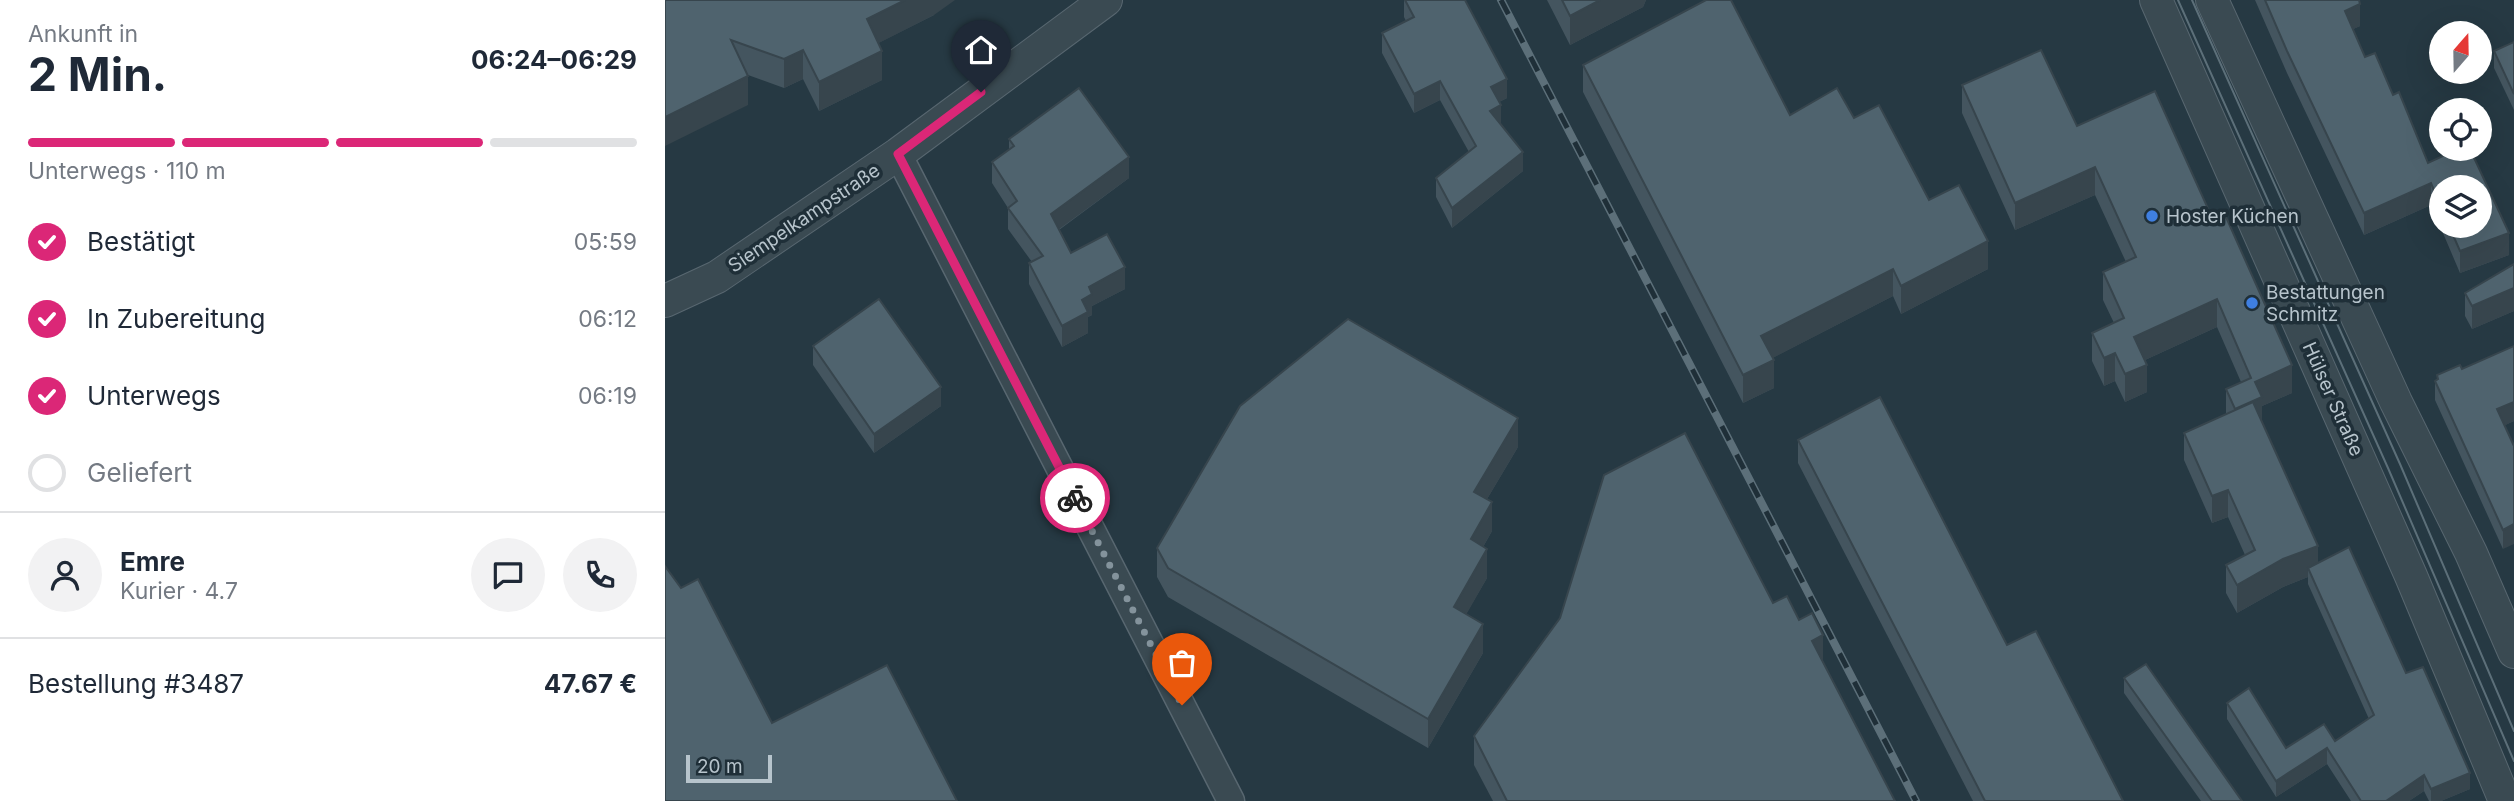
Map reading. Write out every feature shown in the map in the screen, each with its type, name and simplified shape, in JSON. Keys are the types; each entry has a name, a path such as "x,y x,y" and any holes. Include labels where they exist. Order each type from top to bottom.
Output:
{"street":[{"name":"Siempelkampstraße","path":"665,301 717,276 898,154 1106,0"},
{"name":"Hülser Straße","path":"2156,0 2411,576 2505,797"},
{"path":"2212,0 2396,402 2472,553 2514,652"},
{"path":"898,154 1231,801"}],"building":[{"path":"665,0 905,0 867,19 882,51 819,82 803,50 784,59 731,40 748,76 665,117"},
{"path":"1405,0 1465,0 1507,79 1491,87 1501,105 1490,111 1523,152 1452,208 1436,178 1476,146 1440,81 1414,94 1382,33 1414,17"},
{"path":"1562,0 1600,0 1570,16"},
{"path":"1706,0 1731,0 1790,115 1837,88 1854,118 1879,105 1929,200 1959,185 1988,241 1901,286 1893,269 1761,336 1774,360 1743,375 1583,65"},
{"path":"2265,0 2359,0 2360,4 2345,11 2365,57 2375,53 2393,95 2399,92 2428,163 2476,161 2482,175 2429,175 2429,184 2364,213"},
{"path":"2514,42 2514,94 2494,51"},
{"path":"2041,50 2077,126 2155,91 2214,222 2226,217 2292,365 2255,382 2262,397 2235,409 2226,389 2251,378 2217,299 2134,337 2147,365 2125,374 2115,353 2104,358 2092,333 2124,318 2103,272 2136,257 2095,167 2015,203 1962,85"},
{"path":"1079,88 1129,157 1051,214 1071,253 1107,234 1125,267 1089,287 1092,294 1082,300 1088,312 1062,326 1029,263 1043,256 1008,208 1017,201 992,162 1014,146 1009,139"},
{"path":"2492,196 2509,233 2460,251 2454,238 2492,238"},
{"path":"2514,264 2514,288 2472,306 2465,293"},
{"path":"879,299 941,387 874,434 813,346"},
{"path":"1348,319 1518,418 1474,492 1492,502 1471,539 1487,549 1454,607 1483,624 1428,719 1168,568 1157,548 1240,406"},
{"path":"2514,346 2514,402 2497,409 2514,446 2514,524 2503,530 2435,381 2438,379 2437,375 2460,365 2462,369"},
{"path":"1880,397 2007,645 2036,631 2123,801 1985,801 1798,440"},
{"path":"2253,402 2318,546 2283,559 2237,585 2226,565 2255,550 2228,490 2212,496 2184,433"},
{"path":"1685,433 1773,603 1787,596 1799,620 1812,613 1823,635 1812,641 1895,801 1507,801 1474,736 1560,618 1604,475"},
{"path":"2349,547 2406,673 2423,667 2470,773 2431,789 2424,775 2386,801 2361,801 2327,748 2276,781 2227,703 2249,688 2286,748 2324,724 2335,741 2374,715 2308,568"},
{"path":"665,566 681,588 698,579 772,723 887,665 957,801 665,801"},
{"path":"2146,664 2242,801 2212,801 2124,678"}],"tram line":[{"path":"2178,0 2388,468 2514,761"},
{"path":"2192,0 2400,464 2514,731"}],"railway":[{"path":"1501,0 1916,801"}],"way so far":[{"path":"1075,498 1182,705"}],"place":[{"name":"Hoster Küchen","path":"2152,216"},
{"name":"Bestattungen Schmitz","path":"2252,303"}],"route":[{"path":"981,92 898,154 1075,498"}]}
